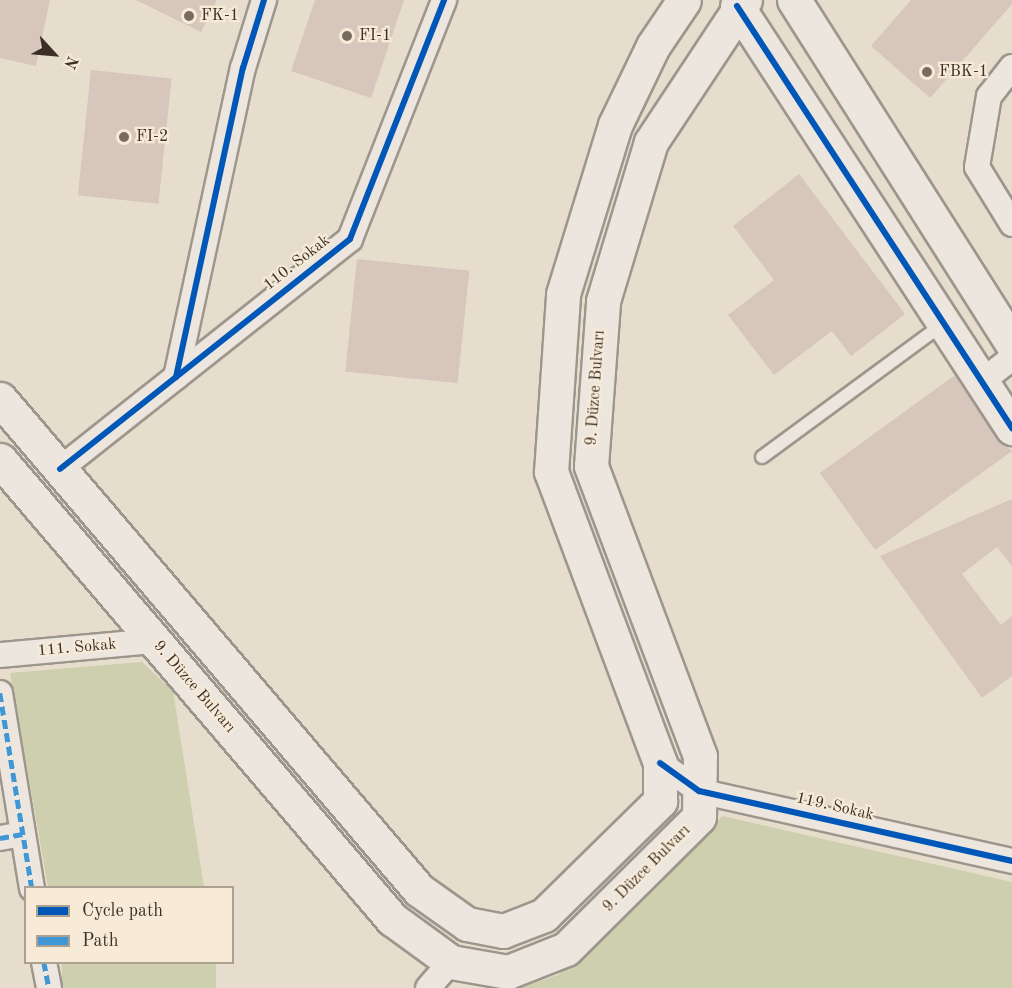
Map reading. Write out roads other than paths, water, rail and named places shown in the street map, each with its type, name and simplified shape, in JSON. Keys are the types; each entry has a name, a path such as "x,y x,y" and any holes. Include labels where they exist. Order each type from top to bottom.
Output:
{"main road":[{"path":"0,399 419,890 467,924 504,931 544,915 660,801 660,763 551,472 563,294 615,126 653,46 684,0"},
{"path":"794,0 1012,344"},
{"path":"741,3 942,325 1012,428"},
{"name":"9. Düzce Bulvarı","path":"0,460 392,919 451,962 508,972 566,949 699,817 700,756 591,466 603,301 651,142 741,3"}],"street":[{"path":"176,377 243,68 264,0"},
{"name":"110. Sokak","path":"60,469 350,239 444,0"},
{"path":"1012,67 989,96 977,166 1012,224"},
{"path":"980,383 1012,358"},
{"name":"111. Sokak","path":"0,655 154,641"},
{"path":"0,693 12,836 31,886"},
{"name":"119. Sokak","path":"660,763 699,791 1012,861"},
{"path":"428,988 451,962"},
{"path":"44,964 49,988"}],"lane":[{"path":"762,457 942,325"}],"place":[{"name":"FK-1","path":"189,16"},
{"name":"FI-1","path":"347,36"},
{"name":"FBK-1","path":"927,72"},
{"name":"FI-2","path":"124,137"}]}
